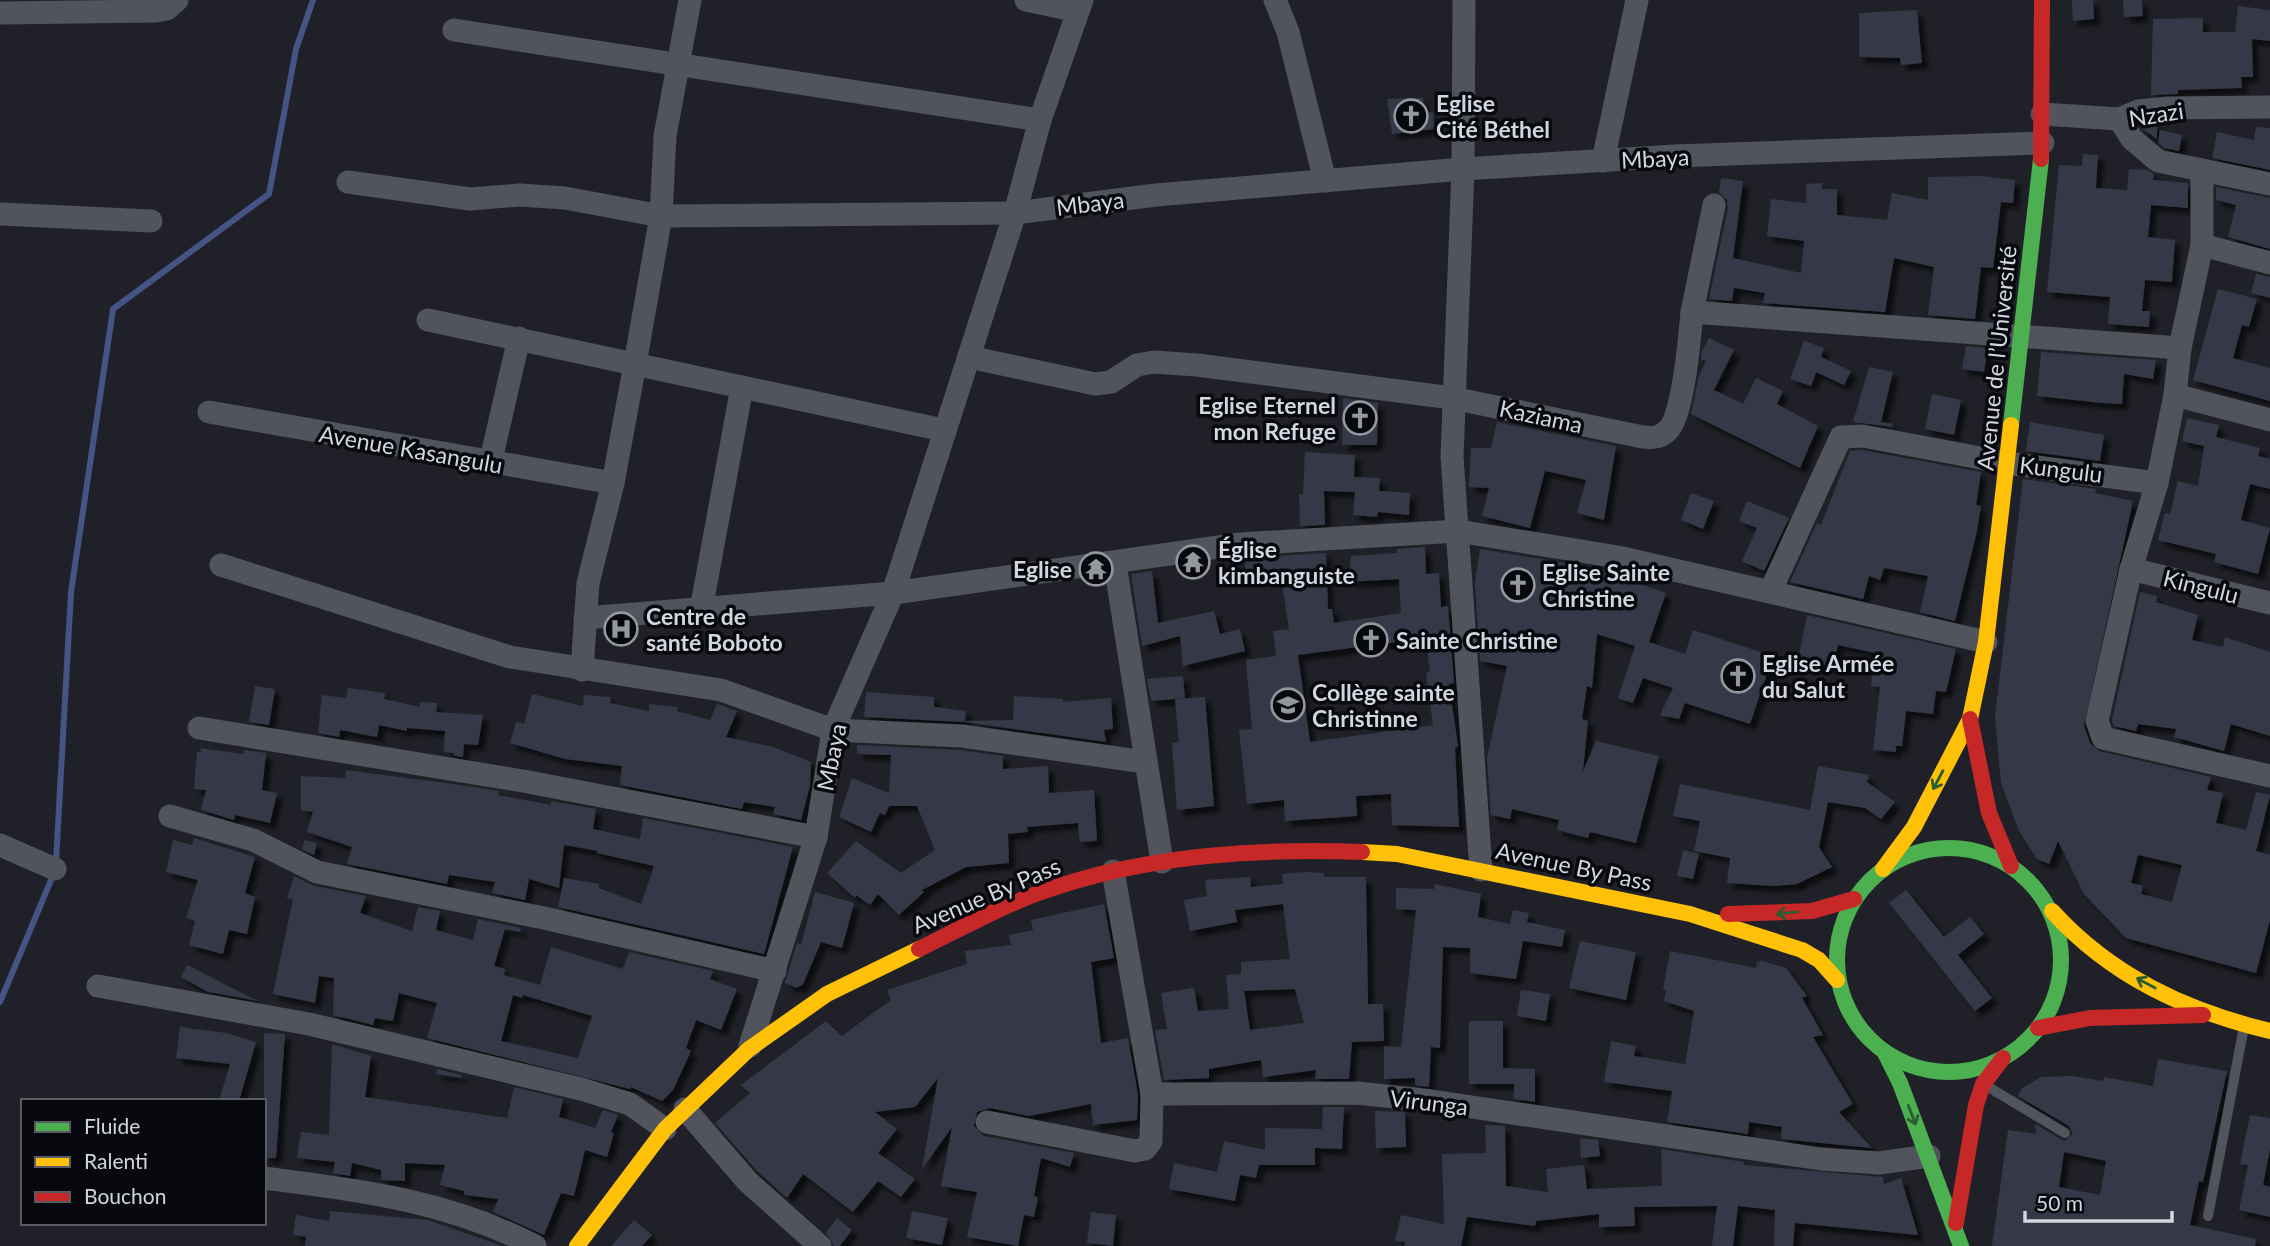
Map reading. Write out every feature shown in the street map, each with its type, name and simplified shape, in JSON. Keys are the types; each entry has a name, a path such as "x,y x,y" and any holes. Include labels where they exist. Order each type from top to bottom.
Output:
{"main road":[{"name":"Avenue de l’Université","path":"1970,719 1986,642 2043,143 2042,0"},
{"path":"1970,719 1987,812 1999,846 2011,866"},
{"path":"1837,980 1836,952 1839,934 1854,899 1883,869 1914,827 1970,719"},
{"path":"1883,869 1918,852 1957,848 1994,857 2025,877 2072,936 2107,962 2207,1015 2270,1031"},
{"name":"Avenue By Pass","path":"578,1246 665,1129 749,1049 827,994 1003,908 1050,889 1113,871 1162,862 1304,849 1397,854 1690,914"},
{"path":"1690,914 1777,914 1812,911 1854,899"},
{"path":"1885,1053 1913,1066 1943,1072 1964,1071 2003,1058 2022,1045 2049,1011 2061,974 2059,934 2047,904"},
{"path":"1690,914 1802,950 1819,960 1837,980 1854,1021 1885,1053 1900,1083 1961,1246"},
{"path":"2038,1028 2090,1018 2207,1015"},
{"path":"1956,1228 1964,1166 1983,1084 2003,1058"}],"street":[{"path":"0,13 156,10 167,9 177,0"},
{"path":"582,670 585,618 593,560 613,484 661,216 665,136 690,0"},
{"path":"348,182 470,199 520,195 565,198 661,216 1015,213 1040,120 1080,6 1026,0"},
{"path":"1275,0 1288,32 1325,181"},
{"path":"1464,0 1463,169 1452,398 1452,457 1481,870"},
{"path":"1603,160 1637,0"},
{"path":"454,30 1040,120"},
{"name":"Nzazi","path":"2042,114 2119,120 2138,111 2167,108 2270,107"},
{"path":"2119,120 2133,139 2158,161 2270,184"},
{"name":"Mbaya","path":"749,1049 816,837 833,730 893,593 943,430 1015,213 1156,195 1463,169 1603,160 2043,143"},
{"path":"2202,170 2202,246 2180,348 2175,395 2157,483 2131,569 2097,720 2103,738 2270,776"},
{"path":"1714,205 1692,312 2180,348"},
{"path":"0,214 151,221"},
{"path":"2202,246 2270,263"},
{"name":"Kaziama","path":"969,357 1095,384 1111,382 1137,365 1154,362 1452,398 1659,438 1671,428 1684,383 1692,312"},
{"path":"428,320 943,430"},
{"path":"490,464 519,338"},
{"path":"701,610 742,387"},
{"path":"2175,395 2270,420"},
{"name":"Avenue Kasangulu","path":"209,412 613,484"},
{"name":"Kungulu","path":"1771,590 1840,437 1863,436 2007,463 2157,483"},
{"path":"585,618 893,593 1115,564 1240,544 1458,531 1618,557 1771,590 1986,642"},
{"path":"1115,564 1162,862"},
{"path":"221,565 510,657 721,690 833,730 962,736 1145,762"},
{"name":"Kingulu","path":"2131,569 2270,603"},
{"path":"199,728 523,780 816,837"},
{"path":"170,816 253,840 317,872 544,918 775,971"},
{"path":"0,845 55,869"},
{"path":"987,1122 1135,1151 1145,1149 1151,1141 1152,1094 1113,871"},
{"path":"98,986 309,1024 581,1088 630,1104 665,1129"},
{"name":"Virunga","path":"1152,1094 1357,1093 1432,1101 1821,1159 1879,1163 1929,1156"},
{"path":"685,1109 748,1182 820,1246"},
{"path":"266,1178 437,1205 498,1226 535,1246"}],"lane":[{"path":"2207,1216 2244,1026"},
{"path":"1983,1084 2065,1133"}],"building":[{"path":"2072,0 2093,0 2094,19 2073,21"},
{"path":"2123,0 2142,0 2143,16 2124,17"},
{"path":"2238,6 2270,10 2270,41 2252,39 2253,77 2241,77 2242,88 2178,90 2178,94 2151,95 2153,19 2203,18 2203,32 2235,32"},
{"path":"1917,10 1922,63 1901,65 1900,58 1859,57 1859,13"},
{"name":"Eglise Cité Béthel","path":"1423,98 1423,113 1433,112 1435,129 1392,134 1387,99"},
{"path":"2157,123 2157,139 2141,128 2142,125"},
{"path":"2256,127 2270,128 2270,170 2212,158 2217,132 2254,140"},
{"path":"2160,130 2182,135 2179,151 2164,148 2158,142"},
{"path":"2083,154 2098,155 2096,188 2127,190 2129,169 2147,170 2154,174 2153,180 2188,183 2188,208 2151,205 2148,237 2175,240 2172,282 2145,280 2142,311 2150,311 2149,327 2108,324 2110,297 2047,292 2059,165 2082,166"},
{"path":"1981,176 2015,180 2013,203 2001,202 1993,268 1981,267 1975,319 1928,315 1934,267 1894,258 1885,312 1763,303 1765,293 1734,288 1732,301 1709,299 1728,208 1727,200 1719,192 1721,178 1743,181 1733,258 1801,273 1804,241 1767,236 1771,199 1806,203 1806,184 1822,183 1822,189 1837,189 1837,215 1887,220 1892,193 1928,200 1928,177"},
{"path":"2216,187 2270,198 2270,249 2228,237 2236,205 2216,200"},
{"path":"2256,274 2270,277 2270,298 2251,293"},
{"path":"2218,289 2257,299 2249,327 2242,325 2233,358 2270,368 2270,401 2193,380"},
{"path":"1709,338 1734,350 1714,390 1743,404 1756,378 1783,391 1777,404 1818,426 1800,468 1691,414 1699,376 1706,361 1701,359 1702,351"},
{"path":"1804,341 1824,348 1821,357 1851,371 1844,385 1816,372 1811,386 1790,379"},
{"path":"1966,346 1988,348 1984,372 1962,369"},
{"path":"2041,352 2156,360 2153,379 2124,374 2122,404 2102,403 2037,396"},
{"path":"1869,367 1893,372 1881,422 1893,424 1892,427 1853,422"},
{"path":"1932,394 1961,400 1954,435 1925,429"},
{"name":"Eglise Eternel mon Refuge","path":"1343,398 1378,403 1377,445 1342,445"},
{"path":"2187,418 2219,425 2216,437 2260,448 2258,456 2270,459 2270,489 2250,484 2241,520 2270,528 2258,574 2214,562 2216,554 2158,540 2165,513 2170,514 2178,481 2198,486 2204,446 2182,441"},
{"path":"1497,422 1616,446 1604,520 1577,513 1586,480 1545,471 1530,528 1482,516 1489,488 1469,487 1471,448 1491,448"},
{"path":"2030,422 2104,435 2100,461 2026,451"},
{"path":"1862,450 1981,472 1976,505 1981,506 1977,531 1955,621 1920,612 1928,576 1884,568 1880,580 1869,576 1863,599 1790,582 1817,523 1821,525 1850,451"},
{"path":"1305,452 1355,455 1354,477 1380,478 1379,491 1410,493 1409,515 1378,512 1377,517 1353,515 1355,492 1324,491 1325,525 1300,526 1299,494 1303,494"},
{"path":"2023,479 2096,489 2095,493 2133,501 2084,726 2090,743 2099,751 2211,777 2207,790 2223,793 2216,823 2246,830 2256,792 2270,795 2256,851 2270,855 2270,920 2256,973 2126,938 2084,894 2058,841 2049,864 2037,859 2019,831 2001,783 1995,717","holes":["2138,855 2182,865 2172,902 2141,894 2143,886 2131,883"]},
{"path":"1691,493 1714,501 1703,529 1681,520"},
{"path":"1747,501 1789,518 1764,571 1742,561 1757,528 1739,521"},
{"path":"1425,547 1426,574 1439,573 1441,607 1448,606 1454,683 1449,684 1458,746 1455,749 1459,827 1392,825 1391,794 1356,796 1357,816 1285,821 1284,800 1247,804 1239,730 1252,729 1246,660 1276,656 1273,631 1289,629 1281,577 1246,578 1245,558 1326,553 1328,609 1332,609 1334,623 1401,613 1399,579 1349,582 1351,556 1397,553 1397,549","holes":["1426,638 1430,672 1426,673 1433,725 1310,742 1298,655"]},
{"path":"1480,549 1632,574 1630,581 1666,593 1649,642 1685,654 1693,630 1773,656 1750,724 1685,703 1679,719 1660,715 1673,688 1643,678 1633,703 1618,698 1635,646 1597,634 1592,688 1587,686 1582,719 1588,721 1583,771 1596,741 1659,756 1636,843 1590,832 1588,838 1557,830 1559,820 1512,809 1510,819 1491,815 1487,758 1507,666 1480,661 1475,583"},
{"path":"1152,571 1158,623 1214,611 1220,634 1240,629 1245,651 1183,666 1180,636 1142,646 1131,574"},
{"path":"2140,592 2157,596 2156,602 2198,615 2192,640 2223,647 2225,637 2270,652 2270,736 2231,724 2224,751 2174,737 2176,729 2138,724 2136,731 2114,726 2112,720"},
{"path":"1807,615 1956,649 1946,692 1936,691 1933,714 1906,711 1902,746 1896,746 1896,752 1873,750 1880,687 1871,686 1875,653 1838,645 1833,667 1798,660"},
{"path":"1183,676 1185,698 1151,701 1147,679"},
{"path":"255,686 275,689 269,725 249,722"},
{"path":"348,688 385,693 384,699 420,707 420,702 437,703 436,712 483,715 478,745 464,744 463,757 444,752 445,731 407,728 407,731 379,725 377,737 340,730 339,737 318,733 322,695 346,698"},
{"path":"866,692 934,697 934,707 966,711 965,721 1013,720 1014,696 1063,699 1063,702 1111,698 1113,729 1104,730 1106,742 964,722 864,717"},
{"path":"532,694 583,706 584,695 611,697 610,703 649,711 649,704 678,707 677,711 710,720 717,704 737,711 726,737 773,747 811,762 810,786 801,820 773,814 775,807 744,802 742,809 620,785 622,766 565,759 510,743 516,722 524,724"},
{"path":"1205,697 1214,806 1177,810 1172,743 1179,742 1175,699"},
{"path":"857,745 961,750 1003,756 1003,769 1048,766 1049,793 1094,790 1097,841 1080,842 1078,823 1027,827 1028,832 1008,834 1009,863 966,867 922,890 924,892 899,915 878,894 870,905 856,895 855,898 827,873 856,841 901,873 935,850 917,806 889,806 885,815 880,813 871,832 839,817 852,778 889,793 891,755 857,754"},
{"path":"200,748 243,754 244,750 266,753 262,790 277,793 270,823 235,815 234,820 201,810 206,790 194,789 197,752 201,752"},
{"path":"1818,766 1869,775 1867,782 1895,802 1881,819 1865,808 1828,802 1819,847 1832,867 1797,884 1774,886 1727,883 1730,858 1694,851 1700,821 1673,816 1680,784 1810,810"},
{"path":"346,770 499,791 498,795 551,805 551,801 596,809 593,829 640,839 643,818 793,847 764,954 558,907 564,878 599,884 599,888 641,904 654,866 597,853 598,851 564,845 559,888 529,879 525,900 492,893 495,882 449,875 447,884 347,864 352,847 307,832 313,812 301,810 301,776 345,778"},
{"path":"194,838 255,857 245,893 255,897 247,934 229,930 223,954 189,945 195,921 186,918 198,880 166,872 173,840 192,845"},
{"path":"305,840 317,843 314,855 302,849"},
{"path":"1683,850 1699,854 1693,879 1677,876"},
{"path":"1304,872 1324,873 1324,877 1366,877 1368,1004 1383,1004 1384,1041 1352,1042 1349,1079 1315,1079 1316,1070 1263,1077 1261,1060 1209,1069 1209,1078 1164,1080 1155,1030 1167,1029 1161,993 1194,988 1198,1011 1229,1009 1226,975 1241,974 1241,962 1290,959 1283,904 1235,910 1237,922 1190,931 1184,900 1207,896 1205,880 1250,877 1251,887 1283,884 1282,874","holes":["1295,989 1304,1023 1250,1030 1244,991"]},
{"path":"294,876 314,886 366,896 360,913 412,931 418,907 440,911 436,930 473,940 478,919 521,928 520,932 505,929 494,966 505,969 504,975 540,985 551,947 623,969 629,952 713,971 710,979 737,989 721,1030 696,1020 686,1048 691,1051 673,1090 662,1101 631,1087 630,1089 427,1038 437,1003 399,993 393,1021 375,1018 373,1025 333,1015 334,978 319,976 315,1003 273,994 293,899 287,898","holes":["513,995 522,998 523,995 592,1016 578,1058 501,1041"]},
{"path":"1435,884 1481,894 1478,917 1510,924 1513,910 1529,913 1527,922 1565,930 1562,947 1523,941 1516,979 1470,973 1470,948 1443,947 1440,1048 1431,1047 1429,1087 1415,1085 1415,1078 1384,1079 1384,1046 1401,1047 1416,910 1396,909 1396,888 1434,889"},
{"path":"1906,890 1944,937 1970,917 1984,934 1958,955 1992,998 1975,1011 1889,903"},
{"path":"815,892 854,903 842,948 821,942 803,984 797,988 785,983 797,943 801,945"},
{"path":"1104,904 1114,958 1091,962 1101,1043 1128,1038 1138,1095 1137,1120 1093,1125 1091,1104 1029,1116 990,1108 977,1112 974,1126 984,1136 1074,1153 1070,1167 1041,1158 1034,1196 1038,1197 1034,1217 1024,1215 1018,1246 967,1237 977,1192 941,1186 952,1127 922,1169 938,1078 915,1107 875,1112 897,1129 878,1153 915,1179 901,1197 878,1181 853,1212 803,1174 787,1198 758,1172 715,1123 750,1093 741,1085 826,1021 842,1036 891,1000 887,990 967,964 965,951 1011,945 1009,935 1033,930 1031,920"},
{"path":"1580,941 1636,952 1626,1000 1569,988"},
{"path":"1670,951 1756,968 1757,962 1763,961 1786,968 1807,996 1802,998 1823,1035 1813,1037 1853,1104 1839,1112 1872,1148 1781,1139 1782,1127 1749,1122 1748,1134 1667,1122 1672,1091 1604,1082 1611,1041 1636,1046 1634,1056 1685,1064 1694,1011 1664,1001 1666,990 1663,990"},
{"path":"187,965 258,1001 208,992 181,977"},
{"path":"1521,990 1550,994 1546,1021 1517,1016"},
{"path":"1469,1021 1503,1021 1503,1068 1535,1069 1535,1102 1514,1099 1514,1084 1469,1084"},
{"path":"180,1027 226,1033 256,1042 240,1099 220,1099 230,1064 176,1058"},
{"path":"264,1033 285,1034 276,1158 266,1158"},
{"path":"332,1044 371,1056 365,1097 507,1118 514,1087 563,1099 559,1117 595,1128 603,1110 618,1115 611,1132 614,1133 607,1157 585,1150 574,1196 561,1193 544,1235 493,1212 498,1199 464,1195 464,1191 440,1185 445,1165 405,1163 405,1181 381,1180 381,1170 352,1163 350,1176 333,1173 335,1162 297,1158 301,1132 329,1135"},
{"path":"2158,1059 2227,1071 2203,1182 2199,1181 2190,1225 2256,1239 2255,1246 1992,1246 2008,1130 2036,1134 2035,1124 2064,1141 2073,1134 2069,1126 2018,1096 2022,1088 2041,1077 2073,1076 2103,1081 2104,1077 2153,1086","holes":["2064,1152 2106,1161 2100,1195 2059,1187"]},
{"path":"437,1069 462,1075 462,1078 436,1074"},
{"path":"1323,1107 1344,1107 1342,1149 1315,1148 1315,1165 1259,1165 1256,1178 1240,1175 1235,1201 1169,1189 1174,1163 1217,1172 1224,1141 1265,1150 1265,1128 1322,1129"},
{"path":"1375,1111 1405,1112 1406,1147 1376,1148"},
{"path":"2250,1115 2270,1118 2270,1149 2263,1185 2270,1187 2270,1217 2239,1210 2248,1165 2240,1164"},
{"path":"1485,1125 1505,1126 1506,1186 1548,1192 1546,1169 1584,1165 1587,1189 1662,1186 1661,1149 1744,1162 1744,1165 1883,1177 1884,1184 1901,1178 1918,1235 1795,1223 1793,1246 1774,1246 1775,1210 1738,1206 1733,1246 1712,1246 1717,1206 1634,1207 1635,1226 1599,1227 1599,1214 1536,1221 1535,1226 1467,1217 1461,1246 1404,1246 1405,1242 1395,1241 1401,1215 1444,1224 1442,1154 1486,1153"},
{"path":"1580,1138 1598,1140 1600,1156 1581,1158"},
{"path":"330,1211 428,1220 502,1246 305,1246 306,1237 293,1235 296,1215 329,1221"},
{"path":"912,1211 948,1218 942,1245 906,1238"},
{"path":"1091,1212 1116,1215 1113,1246 1087,1243"},
{"path":"837,1218 852,1230 840,1246 834,1246 826,1233"},
{"path":"634,1220 652,1235 642,1246 611,1246"}],"waterway":[{"path":"56,862 71,592 113,309 269,194 296,49 313,0"},
{"path":"0,1002 54,873"}],"traffic: fast":[{"path":"2011,425 2041,159"},
{"path":"1938,848 1960,848 2002,861 2020,873 2036,889 2053,917 2061,960 2053,1003 2036,1031 2020,1047 1992,1064 1960,1072 1938,1072 1896,1059 1878,1047 1862,1031 1845,1003 1837,971 1837,949 1850,907 1862,889 1878,873 1906,856 1938,848"},
{"path":"1885,1053 1900,1083 1961,1246"}],"traffic: slow":[{"path":"1883,869 1914,827 1970,719 1986,642 2011,425"},
{"path":"1362,852 1397,854 1690,914 1802,950 1819,960 1837,980"},
{"path":"2052,911 2099,954 2152,988 2209,1013 2270,1031"},
{"path":"577,1246 665,1129 749,1049 827,994 919,949"}],"traffic: jam":[{"path":"2041,159 2042,0"},
{"path":"1970,719 1989,813 2011,866"},
{"path":"919,949 1033,895 1087,877 1126,868 1244,853 1362,852"},
{"path":"1728,914 1812,911 1854,899"},
{"path":"2038,1028 2090,1018 2203,1015"},
{"path":"1956,1223 1976,1105 1983,1084 2003,1058"}],"place":[{"name":"Eglise Cité Béthel","path":"1411,116"},
{"name":"Eglise Eternel mon Refuge","path":"1360,418"},
{"name":"Église kimbanguiste","path":"1193,562"},
{"name":"Eglise","path":"1096,569"},
{"name":"Eglise Sainte Christine","path":"1518,585"},
{"name":"Centre de santé Boboto","path":"621,629"},
{"name":"Sainte Christine","path":"1371,640"},
{"name":"Eglise Armée du Salut","path":"1738,676"},
{"name":"Collège sainte Christinne","path":"1288,705"}]}
